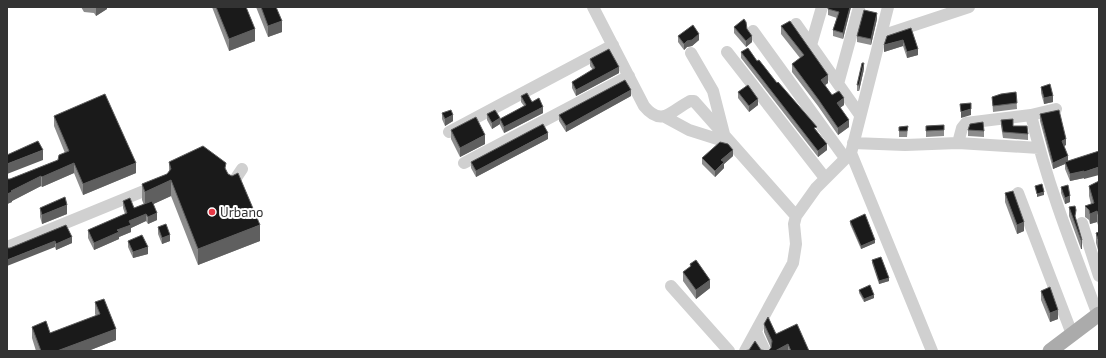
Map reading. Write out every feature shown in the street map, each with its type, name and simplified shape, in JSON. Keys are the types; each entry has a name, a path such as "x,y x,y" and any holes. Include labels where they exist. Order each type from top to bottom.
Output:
{"main road":[{"path":"1050,351 1098,315"}],"street":[{"path":"593,7 644,106 649,112 660,117 665,117 689,130 728,140"},
{"path":"811,45 822,7"},
{"path":"838,84 859,7"},
{"path":"881,36 969,7"},
{"path":"745,351 793,263 796,244 794,224 796,216 816,188 850,151 890,8"},
{"path":"796,24 860,115"},
{"path":"753,31 850,151 932,351"},
{"path":"449,132 613,45"},
{"path":"690,52 713,91 728,140"},
{"path":"727,52 825,178"},
{"path":"464,163 629,76"},
{"path":"665,117 684,104 693,100 796,216"},
{"path":"958,143 962,128 966,122 1031,115 1056,110"},
{"path":"1031,115 1039,148 1070,243 1098,315"},
{"path":"850,151 905,145 958,143 1039,148"},
{"path":"232,184 242,169"},
{"path":"7,247 164,183"},
{"path":"1018,193 1072,334"},
{"path":"1082,223 1099,276"},
{"path":"671,286 729,351"},
{"path":"756,332 765,351"}],"building":[{"path":"216,7 246,7 255,29 229,39"},
{"path":"261,7 276,7 282,21 268,26"},
{"path":"828,7 850,7 843,33 833,30 839,12 828,9"},
{"path":"864,10 877,13 871,39 857,36"},
{"path":"744,19 747,29 752,36 746,41 734,27"},
{"path":"790,21 828,75 821,80 832,95 839,91 844,98 837,103 849,120 838,128 792,64 804,55 781,26"},
{"path":"693,25 699,34 684,44 678,36"},
{"path":"911,28 918,49 907,52 903,40 884,45 887,36"},
{"path":"748,48 757,61 759,60 777,83 778,82 817,127 814,128 827,144 818,151 741,52"},
{"path":"609,49 619,67 576,90 572,82 595,68 590,59"},
{"path":"862,63 864,63 859,85 857,85"},
{"path":"625,80 631,90 566,126 559,115"},
{"path":"1050,84 1053,96 1044,98 1041,87"},
{"path":"748,85 758,99 749,106 738,92"},
{"path":"1016,92 1017,103 993,106 992,97"},
{"path":"527,93 532,102 539,98 543,107 504,127 500,119 526,105 521,96"},
{"path":"105,94 136,163 83,184 74,163 42,177 41,176 7,194 7,179 58,160 59,155 69,151 54,116"},
{"path":"971,103 971,109 961,112 960,104"},
{"path":"451,110 453,115 445,119 442,113"},
{"path":"495,110 500,118 492,123 487,114"},
{"path":"1059,110 1066,139 1062,141 1068,156 1053,163 1040,114"},
{"path":"476,117 485,135 460,148 451,130"},
{"path":"1013,119 1013,126 1027,126 1028,134 1003,132 1001,120"},
{"path":"983,122 984,131 968,130 970,124"},
{"path":"543,124 548,133 476,171 471,162"},
{"path":"944,125 944,130 926,131 926,126"},
{"path":"908,126 907,131 899,131 899,127"},
{"path":"38,141 43,150 7,164 7,155"},
{"path":"720,142 728,144 733,150 721,160 724,162 715,171 702,158"},
{"name":"Urbano","path":"203,146 226,163 225,168 228,174 232,176 238,173 260,225 198,249 171,180 145,192 142,184 167,174 171,169 169,162"},
{"path":"1099,151 1099,167 1084,172 1070,174 1065,162"},
{"path":"1099,181 1099,217 1097,211 1090,214 1089,210 1085,206 1094,203 1089,186"},
{"path":"1042,184 1044,192 1037,194 1035,186"},
{"path":"1068,185 1070,196 1065,198 1061,187"},
{"path":"1013,191 1024,222 1017,225 1005,193"},
{"path":"65,197 67,205 42,215 40,208"},
{"path":"130,198 134,208 152,201 157,213 148,217 146,214 129,221 131,225 117,230 119,232 94,243 88,230 127,213 123,201"},
{"path":"1075,206 1075,216 1082,240 1069,207"},
{"path":"865,214 875,240 861,246 850,221"},
{"path":"166,224 170,235 162,238 158,227"},
{"path":"66,225 72,237 56,244 55,241 7,260 7,248"},
{"path":"1099,232 1099,239 1098,239 1096,233"},
{"path":"142,235 148,247 133,252 128,241"},
{"path":"881,257 889,278 879,281 872,260"},
{"path":"696,260 710,280 696,290 683,272"},
{"path":"870,285 874,295 864,299 859,290"},
{"path":"1050,287 1058,310 1050,313 1041,291"},
{"path":"104,299 116,329 57,351 41,351 32,327 46,321 50,333 100,314 95,302"},
{"path":"768,317 776,334 797,324 809,351 791,351 788,344 775,351 768,351 771,348 772,341 764,324"},
{"path":"755,341 761,350 768,351 743,351 749,350"}],"place":[{"name":"Urbano","path":"212,212"}]}
